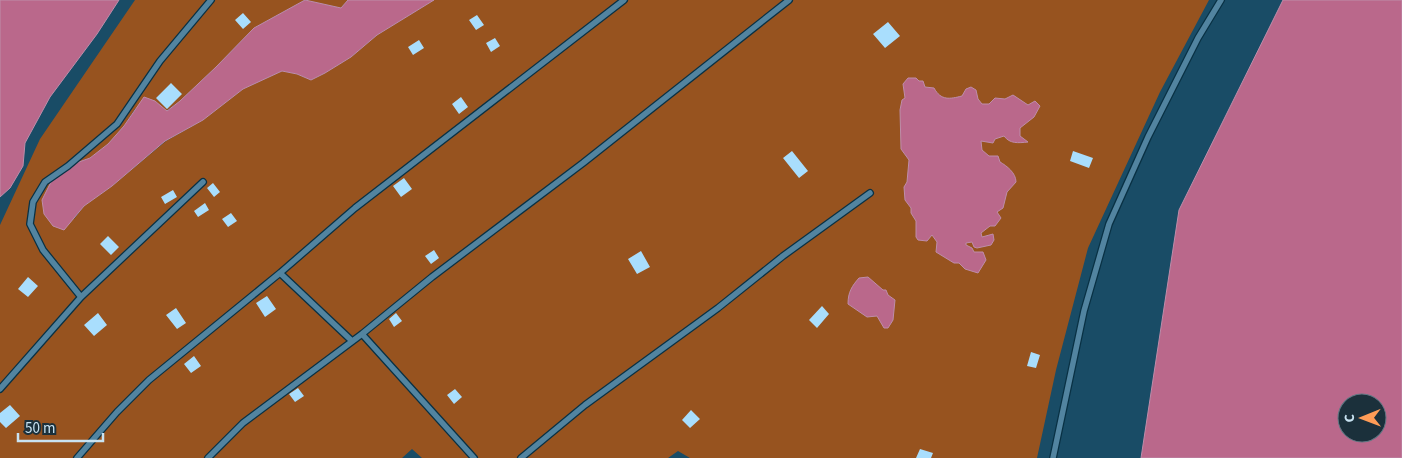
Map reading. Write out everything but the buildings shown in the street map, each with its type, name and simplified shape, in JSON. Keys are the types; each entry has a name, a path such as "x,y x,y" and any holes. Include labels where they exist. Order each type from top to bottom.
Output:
{"lane":[{"path":"81,297 43,250 30,224 33,202 45,182 68,166 117,124 160,60 211,0"},
{"path":"77,458 117,412 149,380 280,273 355,208 624,0"},
{"path":"208,458 243,424 362,334 432,277 583,163 789,0"},
{"path":"1053,458 1084,311 1110,224 1161,112 1198,38 1221,0"},
{"path":"0,389 81,297 203,182"},
{"path":"521,458 585,405 718,308 783,256 870,193"},
{"path":"280,273 352,341"},
{"path":"362,334 474,458"}],"shaded area":[{"path":"0,0 119,0 97,34 50,97 25,143 23,166 10,188 0,197"},
{"path":"135,0 305,0 254,28 180,101 166,111 155,101 135,109 124,126 108,144 90,158 65,167 74,219 84,206 112,186 166,141 203,120 243,89 282,71 297,74 311,80 351,57 377,35 434,0 1209,0 1160,92 1088,248 1056,370 1037,458 690,458 678,451 668,458 422,458 412,449 402,458 0,458 0,225 40,139"},
{"path":"305,0 348,0 341,8"},
{"path":"305,0 341,8 348,0 434,0 377,35 351,57 311,80 297,74 282,71 243,89 203,120 165,141 112,186 84,206 64,230 53,226 44,214 42,200 51,182 65,167 90,158 108,144 124,126 144,97 155,101 167,111 216,67 254,28"},
{"path":"1283,0 1402,0 1402,458 1141,458 1179,210"},
{"path":"908,78 916,78 919,81 923,81 925,87 934,88 940,95 946,98 962,96 966,89 971,87 976,90 978,99 982,104 989,104 995,98 1005,99 1013,95 1028,105 1035,101 1040,106 1034,117 1020,128 1020,136 1028,142 1012,142 1004,136 995,139 993,143 981,141 982,150 989,156 998,156 1000,162 1013,173 1016,182 1007,192 1003,208 997,212 1001,218 995,226 990,226 981,233 982,237 993,234 994,240 991,245 977,248 974,247 972,242 966,243 974,252 983,252 986,260 978,273 965,269 959,263 954,263 936,252 937,242 932,235 927,241 918,240 916,237 916,221 911,213 911,208 905,200 904,187 907,182 909,160 901,149 900,110 902,100 905,98 903,84"},
{"path":"868,277 883,290 886,290 888,295 895,300 893,320 888,328 884,328 877,316 867,317 848,304 854,284 859,278"}]}
